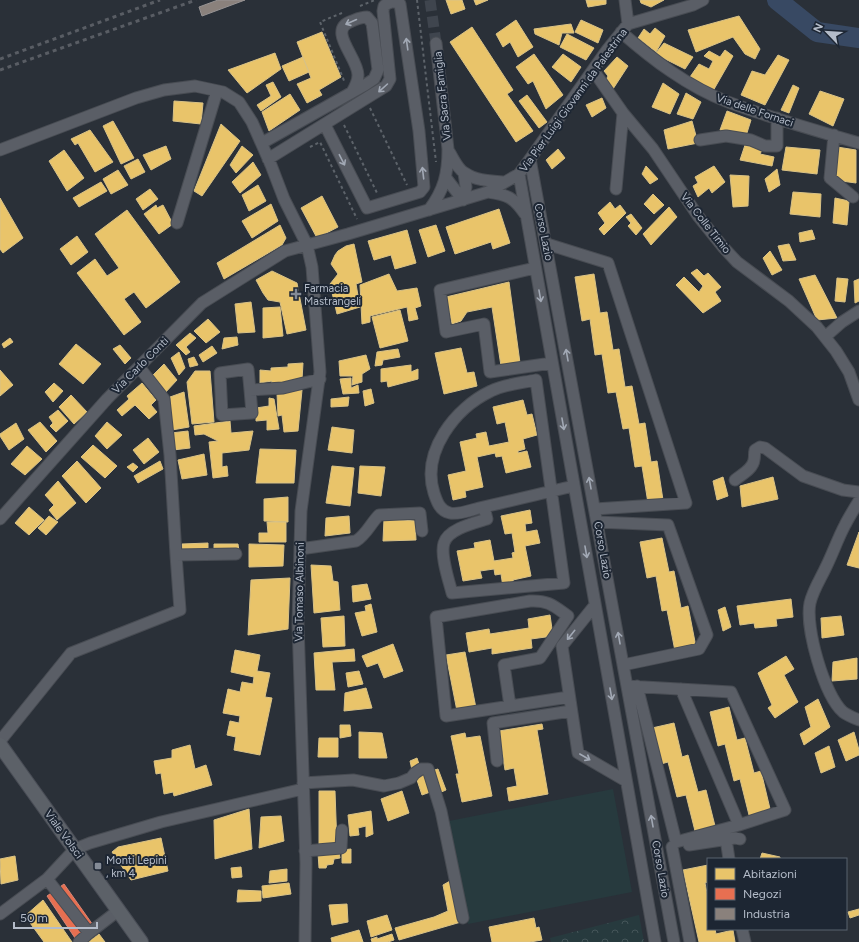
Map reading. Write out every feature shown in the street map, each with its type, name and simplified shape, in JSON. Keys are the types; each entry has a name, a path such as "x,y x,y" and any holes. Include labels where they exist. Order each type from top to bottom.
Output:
{"main road":[{"name":"Viale Volsci","path":"0,746 141,942"}],"street":[{"path":"624,28 625,0"},
{"name":"Via Pier Luigi Giovanni da Palestrina","path":"307,245 488,192 519,174 624,28 693,5 703,0"},
{"path":"268,159 386,86 390,79 383,11 384,6 389,2 396,2 400,4 419,131 424,187 420,192 367,208 325,125"},
{"path":"262,143 349,88 356,84 358,69 341,33 342,27 346,23 362,17 367,17 372,23 378,70 374,79 349,88"},
{"name":"Via delle Fornaci","path":"624,28 661,64 706,92 727,102 859,143"},
{"name":"Via Sacra Famiglia","path":"436,43 448,149"},
{"name":"Via Colle Timio","path":"593,70 623,113 653,150 698,216 722,247 737,262 789,302 817,327 836,351 848,372 859,400"},
{"name":"Via Tomaso Albinoni","path":"0,150 136,98 164,90 195,86 223,92 240,102 252,122 284,199 307,245 312,266 320,379 301,511 298,624 305,851 305,942"},
{"path":"177,223 217,91"},
{"path":"616,189 623,113"},
{"path":"700,140 726,136 751,140 765,146 777,146 777,118"},
{"path":"834,136 830,178 853,197"},
{"path":"448,149 456,164 464,173 477,178 505,182"},
{"path":"429,210 437,199 446,178 448,149"},
{"name":"Corso Lazio","path":"530,159 624,665 632,686 657,850 674,942"},
{"path":"463,200 466,187 464,173"},
{"name":"Corso Lazio","path":"519,174 655,942"},
{"path":"446,178 463,200"},
{"name":"Corso Lazio","path":"488,192 505,195 517,203 526,216"},
{"path":"547,244 608,263 686,503 595,509"},
{"name":"Via Carlo Conti","path":"0,519 107,399 202,303 285,251 307,245"},
{"path":"535,268 440,290 446,332 484,324 490,372 552,363"},
{"path":"825,337 842,322 859,311"},
{"path":"0,741 71,653 180,610 171,462 164,399 139,367"},
{"path":"248,368 250,390 252,413 222,415 220,373 248,368"},
{"path":"250,390 283,388 320,379"},
{"path":"484,507 487,519 455,531 444,543 443,553 452,593 564,583 550,492 536,380 511,384 492,390 478,398 461,413 441,436 431,469 432,485 438,504 444,511 452,514 550,492 574,486"},
{"path":"735,480 744,474 751,466 754,460 755,450 760,447 765,448 803,476 843,490 859,492"},
{"path":"859,501 845,525 816,587 810,603 810,626 820,667 834,701 843,712 859,720"},
{"path":"300,549 356,541 362,537 379,515 420,513 422,531"},
{"path":"597,522 668,525 707,635 699,649 624,665"},
{"path":"176,555 236,554"},
{"path":"510,706 504,665 540,658 568,616 548,602 530,601 436,617 446,716 569,697"},
{"path":"595,605 562,646 578,753 626,781"},
{"path":"632,686 731,692 785,810 676,842 632,686"},
{"path":"681,689 739,824"},
{"path":"497,761 493,723 571,711"},
{"path":"0,914 47,879 75,849 90,843 161,822 303,786 353,780 384,786 399,783 411,778 421,769 428,769 441,811 463,918"},
{"path":"305,851 341,848 342,830"},
{"path":"657,850 726,839 740,839"},
{"path":"726,839 729,858"},
{"path":"672,847 690,942"},
{"path":"47,879 89,933"},
{"path":"79,942 119,910"},
{"path":"742,930 745,942"}],"path":[{"path":"356,7 375,0"},
{"path":"343,13 320,22 349,88"},
{"path":"368,104 411,194"},
{"path":"306,149 320,142 357,220"}],"green space":[{"path":"613,789 632,892 468,924 449,821"},
{"path":"639,915 644,942 551,942 550,938"}],"building: Abitazioni":[{"path":"446,0 462,0 465,9 451,14"},
{"path":"474,0 488,0 476,5"},
{"path":"586,0 606,0 606,4 588,7"},
{"path":"640,0 664,0 651,7 641,3"},
{"path":"739,16 760,49 755,59 745,54 733,37 696,52 688,30"},
{"path":"516,20 533,47 518,57 510,42 503,47 496,34"},
{"path":"581,20 603,30 598,43 575,32"},
{"path":"571,24 574,33 562,33 559,45 535,34 534,29"},
{"path":"472,27 513,90 507,94 533,131 516,142 450,42"},
{"path":"655,28 665,36 656,52 638,38 644,29 650,34"},
{"path":"322,32 341,77 319,90 322,95 307,103 297,84 311,78 297,42"},
{"path":"567,34 594,48 586,60 560,47"},
{"path":"664,43 693,57 685,69 655,54"},
{"path":"725,50 733,56 713,91 700,86 690,77 699,64 709,69 713,61 704,56 709,51 720,57"},
{"path":"275,53 281,69 247,93 228,70"},
{"path":"534,54 563,95 546,109 533,81 528,84 516,67"},
{"path":"563,54 581,67 571,82 552,67"},
{"path":"778,55 789,60 765,105 741,95 752,71 765,75"},
{"path":"303,57 309,72 289,81 282,66"},
{"path":"617,57 628,66 613,89 606,80 608,76 604,71"},
{"path":"273,82 281,97 261,111 257,105 271,96 266,85"},
{"path":"663,83 679,94 670,114 652,107"},
{"path":"793,85 799,88 789,113 781,110"},
{"path":"820,91 844,99 833,126 809,114"},
{"path":"686,93 701,102 693,119 677,114"},
{"path":"290,94 300,110 269,131 262,112"},
{"path":"527,95 547,122 539,128 519,101"},
{"path":"602,98 606,108 592,117 586,105"},
{"path":"174,101 203,103 201,124 173,121"},
{"path":"727,111 751,120 746,136 720,130"},
{"path":"113,121 134,158 121,164 103,126"},
{"path":"692,121 698,143 668,149 664,130"},
{"path":"221,124 240,141 202,196 194,191"},
{"path":"90,130 113,162 95,172 78,143 75,145 71,139"},
{"path":"745,145 762,150 760,154 774,157 772,166 740,160"},
{"path":"166,146 171,159 151,170 143,155"},
{"path":"242,146 253,155 236,173 230,165"},
{"path":"786,147 820,150 817,174 782,170"},
{"path":"837,147 856,150 856,183 834,180"},
{"path":"558,149 565,158 552,169 546,160"},
{"path":"64,150 84,178 67,191 49,161"},
{"path":"138,159 145,172 131,179 124,166"},
{"path":"253,162 261,175 240,193 232,182"},
{"path":"646,166 658,179 650,184 642,174"},
{"path":"714,166 725,182 712,193 709,188 698,197 693,186 698,183 695,177"},
{"path":"777,169 780,185 769,192 765,179"},
{"path":"118,170 128,185 111,194 103,179"},
{"path":"730,175 749,176 748,206 733,207"},
{"path":"101,182 107,191 79,207 73,198"},
{"path":"258,185 266,201 249,211 242,195"},
{"path":"150,189 158,199 143,210 136,199"},
{"path":"793,192 821,194 820,217 790,214"},
{"path":"653,194 664,205 654,214 644,204"},
{"path":"322,196 338,227 317,238 301,208"},
{"path":"0,198 23,238 3,253 0,249"},
{"path":"835,198 849,201 847,225 833,223"},
{"path":"610,202 615,209 620,205 626,213 604,235 599,229 605,223 598,213"},
{"path":"271,204 278,221 252,238 242,221"},
{"path":"156,205 157,208 163,205 173,224 159,234 144,214"},
{"path":"669,207 677,217 651,245 643,234"},
{"path":"499,209 510,243 493,249 491,242 455,254 446,227"},
{"path":"127,210 180,282 146,308 134,292 124,299 141,322 124,335 77,273 95,259 107,276 119,268 95,234"},
{"path":"631,214 642,228 636,235 628,226 631,223 626,217"},
{"path":"280,225 286,238 282,245 224,279 217,263"},
{"path":"436,225 445,251 428,257 419,230"},
{"path":"407,230 416,263 395,269 391,255 374,260 368,241"},
{"path":"812,230 815,239 800,242 799,233"},
{"path":"77,236 88,252 71,265 60,249"},
{"path":"354,244 362,282 356,284 360,307 337,314 330,284 338,274 331,264 338,251 346,246"},
{"path":"789,244 796,260 783,261 778,246"},
{"path":"770,251 782,270 772,275 763,258"},
{"path":"697,269 704,276 708,273 721,287 715,292 721,301 703,313 676,285 684,277 699,292 703,286 691,273"},
{"path":"272,271 297,283 306,330 287,334 280,302 268,300 263,293 256,280"},
{"path":"389,274 397,291 417,288 421,306 415,308 418,319 409,321 407,307 370,316 370,322 362,324 360,285"},
{"path":"594,274 600,313 607,312 613,350 619,349 625,387 632,386 639,424 645,423 651,462 657,461 663,500 648,503 642,466 635,467 629,428 623,429 616,392 608,393 602,354 595,355 590,319 582,321 575,277"},
{"path":"815,275 837,318 817,320 799,279"},
{"path":"837,278 848,279 845,302 835,301"},
{"path":"859,279 859,301 855,303 854,281"},
{"path":"509,282 520,363 501,366 492,307 467,312 461,321 452,324 446,297"},
{"path":"251,302 255,332 238,333 235,304"},
{"path":"280,307 283,336 263,338 263,308"},
{"path":"400,310 408,341 380,348 372,317"},
{"path":"208,319 220,332 206,343 194,331"},
{"path":"190,333 196,338 186,347 190,352 186,355 176,345"},
{"path":"237,337 238,345 222,349 224,338"},
{"path":"10,338 13,342 4,348 2,344"},
{"path":"76,344 101,364 83,384 59,364"},
{"path":"120,345 131,358 125,364 113,349"},
{"path":"212,346 217,353 203,362 199,355"},
{"path":"461,348 467,373 474,372 477,386 444,394 435,353"},
{"path":"398,349 400,357 383,360 382,365 375,366 377,352"},
{"path":"179,352 185,368 179,375 171,358"},
{"path":"366,355 370,369 362,374 362,382 352,385 353,376 340,376 339,361"},
{"path":"194,357 198,365 190,367 188,359"},
{"path":"303,363 302,380 271,385 272,381 260,383 260,370 271,371 271,368 288,367 288,364"},
{"path":"164,364 177,380 164,394 151,377"},
{"path":"411,365 411,372 418,369 418,379 388,387 387,381 381,382 381,369"},
{"path":"0,370 13,385 0,396"},
{"path":"195,371 210,371 214,422 192,424 187,382"},
{"path":"351,378 351,388 358,385 359,393 343,394 340,379"},
{"path":"54,383 63,391 53,402 45,392"},
{"path":"142,383 156,400 151,405 157,412 149,419 135,405 122,416 117,410 129,399 127,396"},
{"path":"371,389 374,403 365,406 363,391"},
{"path":"302,390 298,431 284,432 282,415 278,416 277,393"},
{"path":"184,392 189,427 172,430 170,397"},
{"path":"71,395 87,412 74,424 59,407"},
{"path":"349,397 348,406 331,407 331,399"},
{"path":"269,398 274,399 279,429 267,430 267,420 256,421 256,408 269,406"},
{"path":"523,400 527,415 532,414 537,435 523,439 525,449 518,451 518,453 527,451 531,467 506,473 502,456 496,457 495,453 477,457 483,487 465,491 466,497 453,500 448,475 466,471 460,442 477,438 476,434 486,432 489,446 509,442 505,422 497,424 493,407"},
{"path":"58,410 68,421 56,432 50,426 53,423 49,417"},
{"path":"230,421 231,433 253,431 249,450 222,453 222,467 227,466 228,476 213,478 209,442 218,441 204,434 195,435 194,426"},
{"path":"40,422 57,441 46,452 28,430"},
{"path":"107,422 122,435 107,449 95,436"},
{"path":"16,423 24,439 9,450 0,434"},
{"path":"332,427 354,430 352,453 328,450"},
{"path":"188,431 190,448 173,450 171,433"},
{"path":"148,438 159,452 144,464 133,450"},
{"path":"93,445 117,466 105,478 81,457"},
{"path":"27,446 42,459 25,475 11,464"},
{"path":"260,449 296,450 294,483 256,483"},
{"path":"204,454 207,475 182,479 178,460"},
{"path":"77,461 101,488 86,503 62,476"},
{"path":"160,461 163,469 138,483 134,476"},
{"path":"133,463 138,467 133,472 127,467"},
{"path":"332,466 354,468 350,506 326,503"},
{"path":"360,466 385,467 381,496 358,493"},
{"path":"723,477 728,496 717,500 713,481"},
{"path":"773,477 778,499 742,507 740,486"},
{"path":"58,481 76,503 57,520 49,510 54,505 45,495"},
{"path":"288,497 288,522 264,521 264,499"},
{"path":"29,507 44,520 29,535 15,523"},
{"path":"530,510 532,523 525,524 526,532 537,530 540,543 525,546 531,576 513,580 514,585 503,587 501,574 495,575 494,569 480,571 482,578 463,581 457,551 475,548 474,543 490,540 494,561 513,558 512,553 515,552 512,533 505,534 501,516"},
{"path":"49,516 58,522 46,535 38,528"},
{"path":"349,516 350,533 325,536 326,518"},
{"path":"384,519 415,521 416,540 383,541"},
{"path":"267,522 286,522 286,542 259,542 259,533 268,533"},
{"path":"859,532 859,568 847,565"},
{"path":"662,538 669,572 674,571 681,608 688,606 696,647 675,651 667,610 662,611 656,576 647,578 640,542"},
{"path":"208,543 208,551 182,551 182,544"},
{"path":"214,544 238,544 239,551 214,551"},
{"path":"249,544 284,545 283,566 249,567"},
{"path":"311,565 331,566 333,581 338,582 340,610 314,613"},
{"path":"290,578 288,629 248,635 251,580"},
{"path":"367,584 371,599 353,602 352,586"},
{"path":"791,599 793,617 776,619 777,626 755,628 754,623 740,625 737,606"},
{"path":"371,604 377,632 362,636 355,613 366,611 365,606"},
{"path":"725,607 731,627 723,631 718,610"},
{"path":"550,615 553,636 531,639 532,648 492,654 492,648 469,652 466,633 489,629 490,634 529,628 528,619"},
{"path":"344,616 345,646 323,647 321,618"},
{"path":"841,616 844,635 822,638 821,618"},
{"path":"393,644 403,671 384,678 378,663 367,667 362,656"},
{"path":"354,649 355,661 332,662 335,690 316,690 314,653"},
{"path":"235,650 260,655 257,671 270,673 265,697 272,698 260,755 234,750 236,737 227,735 230,721 239,723 240,716 223,713 228,689 240,692 242,682 253,684 254,677 231,672"},
{"path":"465,652 476,708 457,711 446,655"},
{"path":"786,656 794,669 784,675 798,702 775,718 768,708 772,705 758,673"},
{"path":"857,658 857,679 832,681 833,662"},
{"path":"359,671 363,684 348,687 346,673"},
{"path":"366,688 372,708 344,711 345,693"},
{"path":"818,699 830,727 804,745 800,734 811,727 805,707"},
{"path":"729,707 737,740 745,738 754,773 761,771 771,813 750,819 740,779 734,781 725,744 718,746 710,712"},
{"path":"674,723 682,757 688,755 698,792 706,790 716,830 696,835 686,795 677,797 668,762 661,764 652,728"},
{"path":"542,724 543,729 537,730 548,794 509,801 507,788 517,786 514,768 505,770 499,731"},
{"path":"340,725 350,725 351,736 340,738"},
{"path":"359,732 382,733 387,758 359,758"},
{"path":"854,732 859,755 846,761 838,740"},
{"path":"465,733 466,738 480,736 492,796 462,802 456,774 459,774 451,736"},
{"path":"319,738 338,738 338,757 318,757"},
{"path":"190,745 195,769 206,765 212,785 174,796 173,792 164,794 161,773 156,774 154,761 172,758 172,750"},
{"path":"829,746 835,767 821,773 815,753"},
{"path":"417,758 420,767 412,770 410,761"},
{"path":"438,769 446,790 439,793 431,771"},
{"path":"425,775 433,791 422,795 416,777"},
{"path":"319,791 335,791 337,847 319,848"},
{"path":"402,791 409,813 388,821 381,799"},
{"path":"249,809 252,849 215,859 214,820"},
{"path":"371,811 373,834 366,837 366,826 358,828 359,835 350,836 348,815"},
{"path":"281,816 284,841 259,848 261,817"},
{"path":"161,838 168,871 131,880 112,852 118,847"},
{"path":"351,849 351,863 342,863 342,850"},
{"path":"339,852 340,858 334,859 333,864 327,865 326,868 319,868 318,853"},
{"path":"762,853 780,857 780,858 760,858"},
{"path":"15,856 18,880 1,884 0,859"},
{"path":"707,865 707,882 705,883 707,893 707,930 715,930 716,934 733,930 735,942 699,942 683,870"},
{"path":"241,867 242,877 232,878 231,868"},
{"path":"287,869 287,881 269,883 270,871"},
{"path":"450,881 461,922 399,940 395,928 434,917 448,911 443,885"},
{"path":"289,883 291,894 263,898 262,886"},
{"path":"238,890 261,891 261,901 237,902"},
{"path":"43,900 72,942 44,942 25,916"},
{"path":"347,904 348,922 332,925 329,905"},
{"path":"859,909 859,915 850,918 848,912"},
{"path":"387,915 392,930 371,937 367,921"},
{"path":"534,918 536,928 539,927 542,940 530,942 492,942 489,927"},
{"path":"359,930 363,942 332,942 331,938"},
{"path":"99,934 105,942 88,942"},
{"path":"392,934 394,940 388,942 372,942 371,939 377,937 377,939"}],"building: Negozi":[{"path":"64,884 93,925 75,938 47,896"}],"building: Industria":[{"path":"218,0 245,0 202,16 199,7"}],"waterway":[{"path":"777,0 817,32 859,38"}],"tunnel":[{"path":"430,0 436,43"}],"railway":[{"path":"0,59 160,0"},
{"path":"0,70 196,0"}],"place":[{"name":"Farmacia Mastrangeli","path":"296,294"},
{"name":"Monti Lepini , km 4","path":"98,866"}]}
